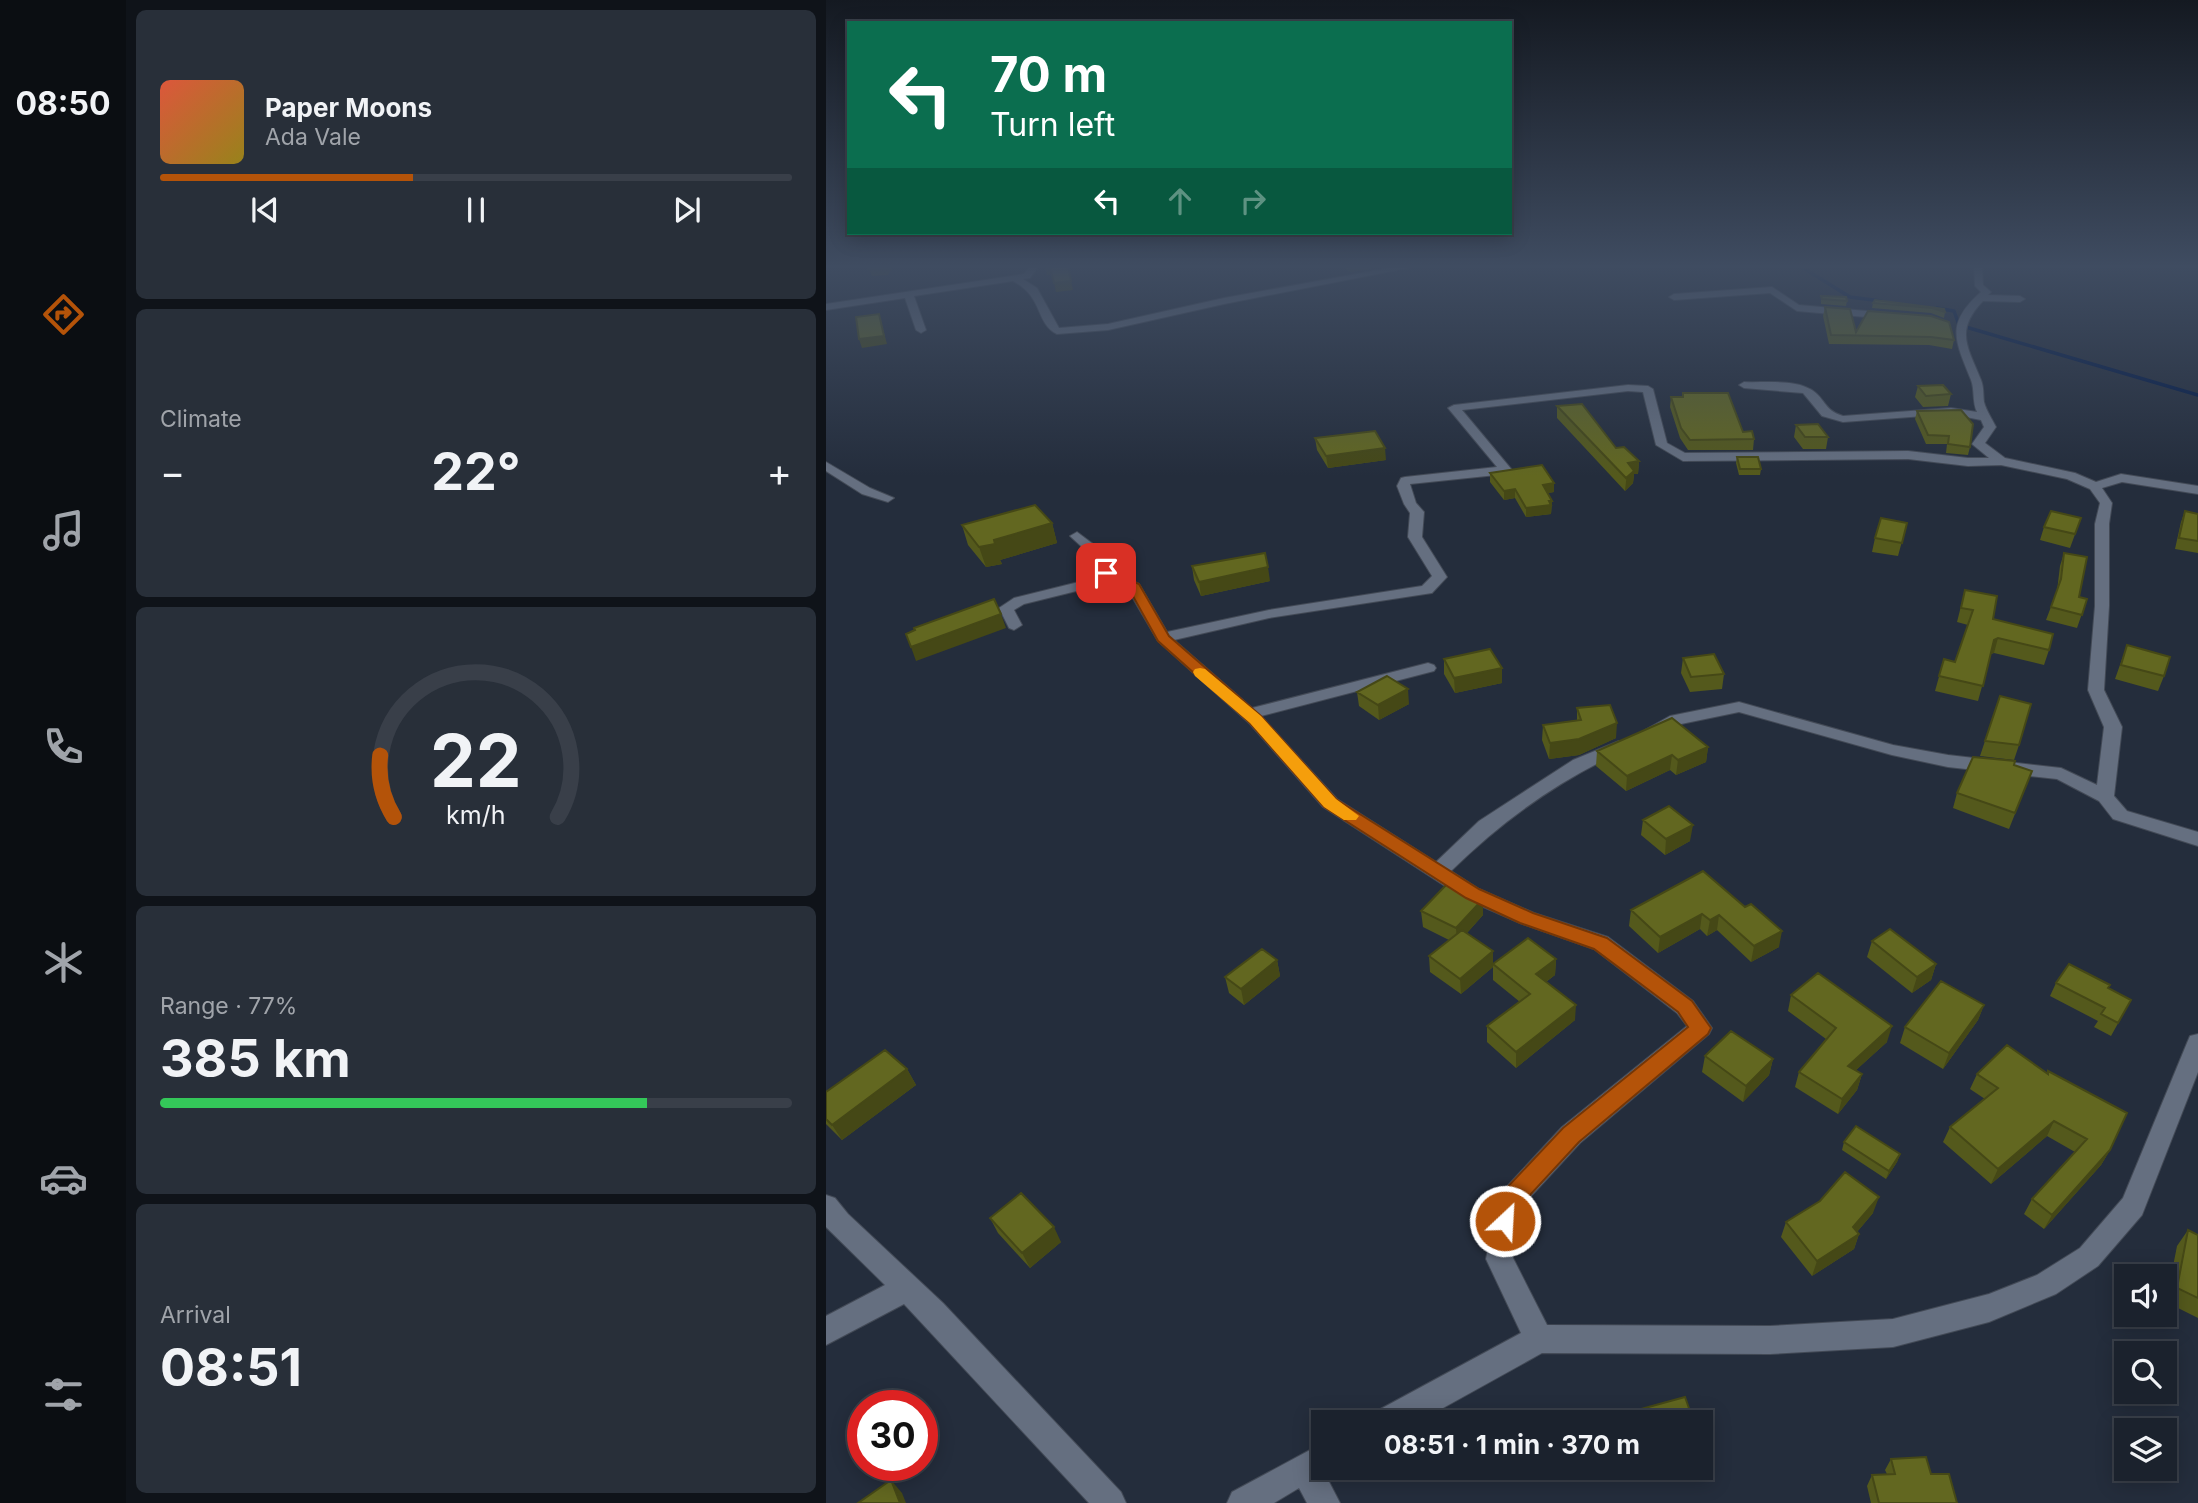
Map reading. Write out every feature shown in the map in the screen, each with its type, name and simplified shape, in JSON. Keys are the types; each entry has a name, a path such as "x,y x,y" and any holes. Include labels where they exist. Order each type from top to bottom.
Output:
{"street":[{"path":"1959,336 1966,362 1977,382 1979,404 1990,427 1978,444 2000,461"},
{"path":"1744,385 1791,387 1807,391 1826,414 1843,419 1951,411 1985,417"},
{"path":"1163,638 1269,614 1427,590 1440,577 1415,537 1417,512 1410,504 1403,486 1405,481 1506,470 1454,408 1628,388 1648,389 1662,446 1683,457 1908,455 1968,462 2000,461 2071,476 2095,486 2106,503 2102,524 2102,606 2096,690 2113,727 2105,797"},
{"path":"826,466 866,491 888,498"},
{"path":"2095,486 2120,478 2198,490"},
{"path":"1014,625 1006,608 1019,601 1107,580 1100,556 1077,536"},
{"path":"1106,573 1134,587 1163,638 1248,714 1330,803 1472,894 1527,918 1601,943 1685,1007 1701,1028 1571,1135 1508,1203 1499,1259 1539,1339"},
{"path":"1248,714 1429,668"},
{"path":"1439,871 1486,826 1579,764 1676,720 1739,707 1892,750 1948,761 2061,774 2105,797 2120,816 2198,839"},
{"path":"1410,1410 1539,1339 1770,1340 1893,1333 1989,1308 2046,1286 2089,1257 2133,1206 2198,1043"},
{"path":"826,1207 1082,1469 1110,1503"},
{"path":"826,1331 907,1288"},
{"path":"1243,1503 1311,1465"},
{"path":"1318,1480 1324,1503"}],"building":[{"path":"859,336 883,336 859,339"},
{"path":"1888,336 1953,336 1954,340"},
{"path":"1943,385 1951,394 1926,396 1918,386"},
{"path":"1683,393 1728,393 1743,432 1752,431 1754,439 1690,440 1681,428 1671,397 1683,397"},
{"path":"1582,404 1616,448 1624,447 1639,461 1628,463 1634,471 1626,478 1557,406"},
{"path":"1961,410 1973,424 1970,447 1948,444 1949,436 1928,435 1917,411"},
{"path":"1818,424 1828,437 1805,437 1796,425"},
{"path":"1375,431 1385,448 1326,456 1315,438"},
{"path":"1737,457 1758,457 1761,469 1740,469"},
{"path":"1542,465 1554,483 1543,485 1552,501 1549,501 1551,505 1526,508 1515,489 1504,491 1490,473"},
{"path":"1035,505 1052,523 994,540 995,544 979,547 962,525"},
{"path":"2051,511 2081,518 2075,534 2044,527"},
{"path":"2185,511 2198,514 2198,541 2179,538"},
{"path":"1881,518 1907,523 1902,543 1875,538"},
{"path":"1265,553 1268,567 1199,582 1192,566"},
{"path":"2064,553 2087,557 2079,597 2087,599 2082,615 2051,607 2061,579"},
{"path":"1965,590 1997,596 1993,619 2053,634 2049,650 1998,638 1994,640 1983,686 1939,676 1944,659 1955,662 1973,610 1961,608"},
{"path":"994,599 1001,614 911,647 906,634 915,630 914,628"},
{"path":"2127,645 2170,657 2164,676 2121,665"},
{"path":"1490,649 1502,668 1454,678 1444,659"},
{"path":"1714,654 1724,674 1691,677 1683,658"},
{"path":"1387,676 1408,689 1378,705 1357,692"},
{"path":"2000,696 2031,704 2019,745 1985,741"},
{"path":"1610,705 1617,723 1579,739 1550,743 1543,725 1581,720 1577,708"},
{"path":"1672,718 1708,747 1678,760 1672,755 1627,776 1597,751"},
{"path":"1973,757 2015,761 2014,765 2032,771 2015,813 1957,793"},
{"path":"1669,806 1693,825 1666,839 1643,820"},
{"path":"1703,871 1745,907 1751,904 1782,931 1754,946 1719,915 1710,920 1702,914 1660,937 1631,910"},
{"path":"1448,883 1483,899 1456,928 1421,911"},
{"path":"1890,929 1936,964 1917,977 1872,941"},
{"path":"1462,930 1493,951 1460,979 1429,956"},
{"path":"1528,938 1556,959 1536,974 1576,1005 1516,1052 1487,1026 1530,994 1493,964"},
{"path":"1262,949 1277,960 1241,989 1225,977"},
{"path":"2069,964 2110,985 2108,988 2131,1000 2118,1023 2101,1014 2105,1008 2056,983"},
{"path":"1818,973 1892,1026 1848,1066 1862,1074 1842,1099 1799,1072 1836,1028 1791,995"},
{"path":"1941,981 1984,1005 1949,1053 1905,1027"},
{"path":"1731,1031 1773,1059 1746,1086 1705,1056"},
{"path":"2007,1045 2048,1074 2048,1071 2127,1113 2110,1150 2052,1215 2032,1199 2087,1139 2054,1121 1998,1169 1950,1127 1998,1088 1977,1074"},
{"path":"885,1050 907,1069 832,1125 826,1119 826,1092"},
{"path":"1856,1126 1900,1154 1889,1171 1844,1142"},
{"path":"1845,1172 1879,1197 1853,1227 1859,1234 1817,1261 1786,1222 1820,1201"},
{"path":"1021,1193 1054,1227 1022,1253 990,1218"},
{"path":"2188,1230 2198,1235 2198,1298 2177,1288"},
{"path":"1685,1397 1690,1410 1638,1410"},
{"path":"1926,1457 1931,1474 1949,1474 1957,1503 1879,1503 1872,1475 1895,1474 1891,1459"},
{"path":"891,1481 900,1503 858,1503"}],"waterway":[{"path":"1997,336 2198,395"}],"slow traffic":[{"path":"1200,672 1255,720 1330,803 1350,816"}],"route":[{"path":"1106,573 1134,587 1163,638 1255,720 1330,803 1472,894 1527,918 1601,943 1685,1007 1701,1028 1571,1135 1508,1203 1505,1221"}]}
